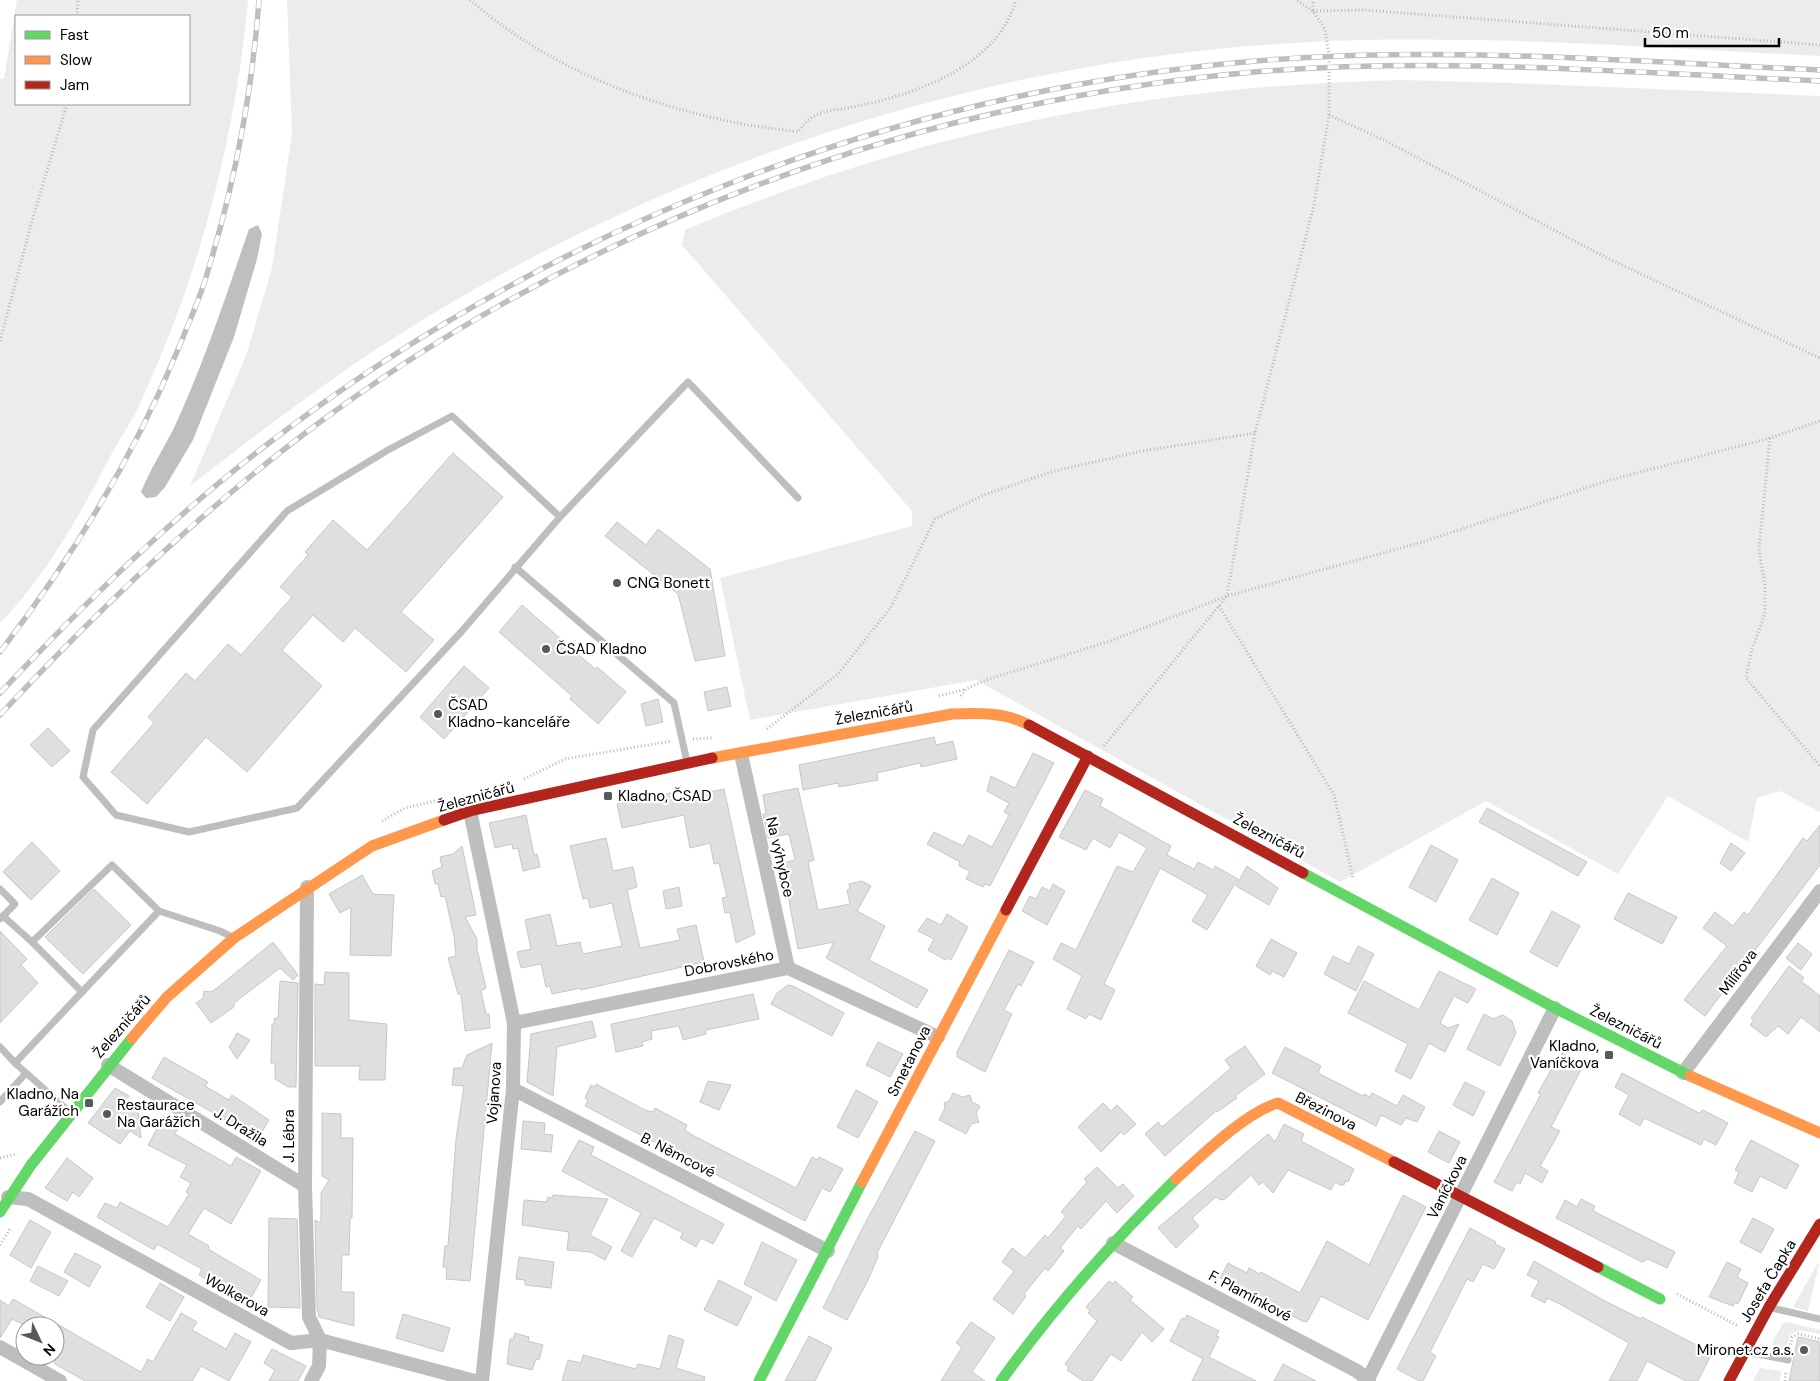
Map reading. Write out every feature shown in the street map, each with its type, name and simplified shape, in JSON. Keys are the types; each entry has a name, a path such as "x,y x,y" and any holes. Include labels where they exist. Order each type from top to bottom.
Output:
{"street":[{"name":"Železničářů","path":"0,1212 4,1194 108,1065 167,997 234,938 307,887 372,846 470,811 687,763 948,715 978,713 1014,717 1555,1008 1683,1073 1820,1133"},
{"name":"Na výhybce","path":"741,754 788,968"},
{"name":"Smetanova","path":"759,1381 938,1038 1091,758"},
{"name":"Vojanova","path":"470,811 514,1023 513,1089 482,1381"},
{"name":"J. Lébra","path":"307,887 305,1186 309,1318 320,1340 319,1366 311,1381"},
{"name":"Milířova","path":"1683,1073 1820,891"},
{"name":"Dobrovského","path":"514,1023 788,968 938,1038"},
{"name":"Vaníčkova","path":"1368,1381 1555,1008"},
{"name":"J. Dražila","path":"108,1065 305,1186"},
{"name":"B. Němcové","path":"513,1089 828,1251"},
{"name":"Březinova","path":"1001,1381 1030,1337 1113,1243 1207,1150 1267,1106 1278,1103 1660,1299"},
{"name":"Wolkerova","path":"4,1194 28,1199 291,1343 320,1340 475,1381"},
{"name":"Josefa Čapka","path":"1729,1381 1769,1307 1820,1224"},
{"name":"F. Plamínkové","path":"1113,1243 1357,1371 1368,1381"},
{"path":"0,1347 60,1381"}],"lane":[{"path":"560,517 452,416 388,450 287,511 93,730 83,777 116,815 189,832 297,808 462,631 515,567 560,517 688,382 798,498"},
{"path":"515,567 674,702 687,763"},
{"path":"32,942 112,865 160,911 220,931 234,938"},
{"path":"0,889 16,904 2,917 32,942 82,992"},
{"path":"15,1063 160,911"},
{"path":"0,1047 70,1113"},
{"path":"0,1102 26,1073"},
{"path":"1769,1307 1820,1319"},
{"path":"1744,1352 1788,1360"}],"path":[{"path":"77,15 78,0"},
{"path":"470,0 529,45 580,74 665,104 724,121 798,132 806,120 825,111 858,106 904,94 966,66 990,44 1013,12 1016,0"},
{"path":"1091,758 1227,596 1256,433 1314,205 1330,115 1328,47 1325,29 1312,10 1296,0"},
{"path":"1312,10 1313,0"},
{"path":"1312,10 1364,10 1820,45"},
{"path":"0,341 32,220 67,105"},
{"path":"1330,115 1392,144 1607,258 1820,358"},
{"path":"948,715 966,689 986,680 1110,640 1227,596 1419,543 1512,510 1610,480 1770,438 1820,421"},
{"path":"765,731 838,674 891,607 934,519 984,495 1054,471 1143,451 1256,433"},
{"path":"1770,438 1759,549 1765,586 1765,614 1752,649 1746,678 1820,766"},
{"path":"1219,606 1334,795 1353,878 1360,882"},
{"path":"519,781 565,759 683,739 720,738"},
{"path":"374,826 405,808 452,797"},
{"path":"0,1158 10,1157 22,1148"},
{"path":"1669,1290 1741,1327"},
{"path":"1788,1360 1792,1337 1798,1334 1820,1339"}],"shaded area":[{"path":"17,0 248,0 234,107 223,160 195,263 157,365 135,414 62,542 33,585 0,623 0,79 4,79"},
{"path":"287,0 1820,0 1820,56 1515,41 1332,41 1212,50 1094,66 976,90 860,122 747,161 636,207 528,260 424,319 334,378 190,486 246,356 272,268 292,134"},
{"path":"1402,80 1820,96 1820,812 1780,791 1757,798 1748,842 1668,796 1618,874 1486,801 1340,882 976,680 750,720 720,578 912,526 912,511 682,245 685,230 773,195 861,165 948,140 1036,120 1125,104 1216,92 1308,84"},
{"path":"258,225 262,234 257,259 234,337 193,440 165,487 156,497 146,498 141,492 174,428 195,379 249,229"},
{"path":"1817,1264 1819,1264 1808,1311 1793,1307"},
{"path":"1787,1322 1820,1330 1820,1334 1799,1330 1790,1335 1786,1351 1773,1347 1773,1341 1783,1323"},
{"path":"1760,1368 1781,1371 1780,1381 1753,1381"}],"building":[{"path":"453,453 503,497 401,612 434,640 406,672 355,628 343,642 313,615 282,650 322,686 247,772 206,737 147,804 111,772 154,723 148,717 186,673 195,681 228,644 241,655 292,597 280,587 308,555 305,552 333,520 367,550"},
{"path":"617,522 646,545 658,529 710,569 725,656 695,661 678,594 605,536"},
{"name":"ČSAD Kladno","path":"522,605 595,669 597,667 626,692 598,724 570,699 572,696 499,632"},
{"path":"464,666 489,688 444,739 420,717"},
{"path":"727,687 731,706 708,711 704,692"},
{"path":"658,699 663,722 646,726 641,704"},
{"path":"48,728 70,751 52,767 30,745"},
{"path":"934,737 936,745 953,741 957,759 921,767 920,763 877,773 878,780 839,787 838,783 803,790 799,765"},
{"path":"1033,753 1054,763 990,886 985,884 983,887 966,879 970,871 959,866 960,862 927,844 934,832 963,846 969,835 992,847 1009,815 1004,812 1009,803 987,791 991,776 1015,788"},
{"path":"798,788 814,860 808,862 818,910 850,904 847,890 850,889 849,884 862,881 871,886 857,911 885,926 869,960 928,990 917,1008 826,958 834,942 798,949 782,863 795,860 789,834 768,838 763,814 766,814 763,795"},
{"path":"724,789 755,934 736,943 730,912 725,913 722,898 727,897 719,863 714,864 710,843 690,848 684,815 622,828 617,804 675,792 676,799"},
{"path":"1085,790 1103,799 1100,806 1171,846 1167,855 1194,869 1198,862 1213,870 1215,866 1238,879 1207,930 1192,921 1208,895 1160,868 1104,984 1115,990 1101,1020 1089,1014 1086,1019 1067,1009 1082,976 1053,959 1061,943 1076,950 1117,866 1133,872 1147,848 1119,832 1110,848 1093,838 1086,850 1059,837"},
{"path":"1487,808 1587,862 1578,876 1479,822"},
{"path":"526,815 534,855 537,854 540,867 523,871 518,848 513,849 512,844 495,848 489,823"},
{"path":"1820,825 1820,865 1705,1016 1684,1000 1727,946 1703,928 1715,912 1733,926 1744,912 1748,915 1803,838 1807,841"},
{"path":"606,838 613,871 633,867 637,887 627,890 640,948 680,940 677,929 696,925 704,962 581,990 581,988 552,994 550,986 546,987 541,964 521,968 517,952 531,949 525,920 550,914 557,946 580,942 583,954 622,946 612,903 590,908 588,898 583,899 570,846"},
{"path":"32,842 60,871 31,900 3,872"},
{"path":"1731,843 1745,853 1731,871 1720,863"},
{"path":"1431,845 1458,860 1436,902 1409,887"},
{"path":"462,846 476,915 465,917 477,939 477,949 486,988 481,991 486,1014 489,1014 490,1028 465,1031 461,994 458,994 448,958 456,956 454,936 445,896 441,897 432,871 442,867 440,857 453,854"},
{"path":"1247,866 1278,888 1269,905 1236,886"},
{"path":"362,875 373,894 394,895 391,956 350,955 351,907 340,913 329,894"},
{"path":"1492,878 1519,893 1497,935 1469,920"},
{"path":"1053,884 1065,891 1047,925 1022,911 1030,896 1036,899 1042,887 1050,891"},
{"path":"679,887 682,906 666,909 663,891"},
{"path":"94,889 131,925 83,974 45,937"},
{"path":"1628,893 1677,917 1662,944 1614,919"},
{"path":"1552,911 1580,926 1557,967 1530,952"},
{"path":"947,914 968,927 951,960 947,958 945,960 928,950 934,939 918,931 927,918 941,925"},
{"path":"0,931 27,959 21,965 38,983 0,1023"},
{"path":"1271,939 1297,953 1284,977 1272,971 1270,975 1256,966"},
{"path":"273,942 298,975 293,980 280,968 234,1003 234,1007 211,1023 196,1003 203,998 204,991 211,992 217,988"},
{"path":"1798,943 1812,954 1801,970 1786,958"},
{"path":"1358,946 1374,954 1356,991 1324,974 1333,956 1349,964"},
{"path":"1009,950 1034,962 1021,986 1018,984 1004,1010 1012,1014 985,1072 957,1057 957,1052"},
{"path":"1789,966 1804,978 1801,981 1820,996 1820,1032 1801,1017 1788,1034 1778,1026 1766,1037 1750,1025 1754,1020 1751,1018"},
{"path":"1439,971 1476,989 1468,1003 1454,996 1440,1023 1448,1028 1459,1024 1445,1052 1429,1043 1411,1079 1395,1071 1408,1044 1348,1013 1364,981 1419,1010"},
{"path":"325,972 349,973 349,1020 387,1024 385,1080 359,1080 360,1066 315,1066 315,984 324,985"},
{"path":"280,981 298,983 296,1087 288,1087 275,1079 275,1063 271,1063 272,1024 274,1024 275,1018 278,1018"},
{"path":"788,985 844,1013 832,1036 771,1004 777,993"},
{"path":"753,994 759,1019 706,1030 706,1034 683,1040 679,1026 651,1031 652,1039 642,1042 643,1046 616,1052 611,1024"},
{"path":"1484,1014 1493,1019 1503,1015 1512,1021 1516,1033 1500,1066 1467,1049"},
{"path":"592,1021 596,1037 557,1047 553,1096 527,1082 531,1034"},
{"path":"237,1033 250,1040 237,1059 229,1047"},
{"path":"878,1042 903,1054 890,1077 866,1065"},
{"path":"492,1043 470,1281 446,1279 447,1268 443,1267 445,1246 448,1246 456,1139 464,1086 452,1085 454,1068 462,1068 467,1055"},
{"path":"1245,1046 1265,1074 1235,1096 1237,1098 1216,1111 1165,1156 1145,1134 1158,1122 1162,1127 1231,1068 1225,1060"},
{"path":"1285,1047 1321,1066 1318,1073 1363,1096 1364,1094 1370,1097 1372,1093 1397,1106 1403,1095 1425,1107 1417,1122 1406,1118 1401,1125 1381,1115 1376,1126 1272,1073"},
{"path":"1562,1053 1584,1064 1551,1127 1560,1131 1540,1166 1548,1171 1542,1183 1525,1173 1520,1184 1517,1182 1512,1191 1494,1182 1541,1094 1538,1093"},
{"path":"164,1057 208,1082 205,1086 229,1100 232,1095 269,1120 259,1137 253,1133 252,1135 152,1078"},
{"path":"1622,1073 1699,1113 1703,1110 1728,1123 1716,1145 1704,1139 1701,1145 1644,1118 1640,1126 1619,1114 1629,1095 1615,1087"},
{"path":"708,1081 731,1085 719,1110 700,1102"},
{"path":"1465,1082 1485,1092 1473,1116 1453,1105"},
{"path":"596,1084 645,1110 653,1112 655,1108 687,1125 685,1130 692,1135 796,1188 812,1157 817,1160 819,1157 843,1169 830,1192 822,1188 805,1221 585,1106 588,1100 585,1098 591,1085 595,1087"},
{"path":"115,1088 129,1096 124,1102 138,1112 141,1138 130,1131 120,1144 88,1123"},
{"path":"856,1090 878,1102 858,1138 837,1127"},
{"path":"953,1093 962,1097 970,1095 972,1102 980,1106 976,1114 979,1122 971,1124 966,1134 939,1120 945,1108 944,1103 949,1101"},
{"path":"1103,1103 1111,1111 1117,1105 1136,1124 1124,1135 1121,1132 1101,1152 1078,1127"},
{"path":"322,1113 341,1114 341,1138 353,1138 352,1218 350,1218 349,1255 342,1255 341,1292 354,1292 354,1326 319,1317 317,1308 315,1220 321,1223 321,1193 329,1180 322,1176"},
{"path":"164,1116 180,1125 175,1134 231,1166 236,1157 261,1171 231,1224 204,1208 188,1234 209,1246 208,1249 261,1280 248,1303 199,1275 202,1269 157,1244 154,1250 97,1217 105,1203 117,1208 120,1202 168,1227 189,1194 186,1192 191,1183 180,1177 187,1165 148,1145"},
{"path":"523,1121 545,1123 544,1134 553,1135 551,1152 521,1149"},
{"path":"1284,1124 1304,1134 1301,1141 1354,1169 1348,1182 1345,1181 1344,1185 1340,1185 1335,1182 1331,1190 1288,1170 1273,1193 1263,1182 1259,1185 1251,1175 1225,1199 1221,1200 1216,1197 1192,1218 1199,1226 1176,1248 1158,1228 1268,1134 1275,1142"},
{"path":"915,1131 935,1141 877,1253 878,1257 868,1280 847,1320 823,1308 862,1229"},
{"path":"1439,1131 1460,1142 1449,1163 1428,1152"},
{"path":"579,1140 594,1147 591,1155 724,1224 713,1244 701,1238 696,1247 680,1238 683,1233 654,1218 632,1257 621,1251 641,1213 562,1171"},
{"path":"1751,1140 1799,1165 1786,1189 1760,1176 1752,1192 1734,1183 1739,1172 1735,1170"},
{"path":"67,1158 93,1178 79,1197 73,1192 67,1201 45,1188"},
{"path":"1097,1167 1118,1188 1123,1184 1134,1196 1117,1213 1106,1201 1081,1229 1078,1226 1060,1248 1064,1251 1048,1271 1045,1268 1024,1294 1026,1296 1013,1314 993,1299 1014,1271 1002,1262 1012,1248 1025,1258 1045,1235 1048,1238 1066,1216 1061,1212 1087,1182 1084,1179"},
{"path":"553,1195 608,1199 590,1235 612,1247 605,1260 591,1252 567,1250 569,1232 522,1225 524,1200 546,1202 548,1197 552,1198"},
{"path":"1403,1195 1426,1207 1368,1320 1321,1296 1307,1322 1302,1321 1220,1278 1228,1263 1247,1273 1249,1268 1260,1274 1261,1272 1300,1293 1327,1241 1369,1265"},
{"path":"1581,1199 1595,1206 1593,1210 1597,1213 1675,1252 1667,1268 1648,1259 1642,1262 1556,1218 1565,1200 1577,1207"},
{"path":"269,1218 297,1219 300,1308 268,1307"},
{"path":"1753,1218 1774,1229 1761,1253 1740,1242"},
{"path":"30,1220 51,1232 31,1268 10,1255"},
{"path":"1470,1228 1505,1249 1494,1269 1483,1264 1473,1282 1467,1279 1430,1352 1436,1356 1423,1381 1419,1381 1397,1369"},
{"path":"762,1242 797,1260 776,1301 744,1284"},
{"path":"75,1253 101,1266 89,1287 64,1272"},
{"path":"519,1257 554,1262 551,1288 525,1285 525,1280 516,1279"},
{"path":"1534,1261 1605,1301 1641,1319 1642,1317 1712,1353 1698,1381 1686,1381 1647,1361 1637,1381 1609,1381 1629,1343 1558,1303 1547,1298 1545,1303 1531,1296 1539,1281 1527,1275"},
{"path":"1727,1262 1741,1269 1737,1277 1748,1283 1738,1304 1735,1303 1733,1306 1709,1297"},
{"path":"38,1266 68,1281 59,1296 30,1281"},
{"path":"719,1280 752,1297 737,1326 704,1310"},
{"path":"1109,1281 1113,1284 1115,1281 1133,1297 1130,1300 1164,1329 1152,1342 1142,1332 1121,1361 1111,1354 1092,1381 1083,1381 1067,1370 1069,1368 1065,1364 1097,1321 1088,1313 1090,1311 1086,1307"},
{"path":"160,1283 184,1297 170,1321 146,1307"},
{"path":"13,1299 43,1316 15,1316 15,1320 12,1319 0,1338 0,1300 9,1306"},
{"path":"181,1313 197,1322 192,1330 226,1349 235,1333 251,1342 229,1381 201,1366 192,1381 85,1381 59,1366 65,1366 65,1329 141,1372 148,1359 153,1362"},
{"path":"403,1314 450,1328 443,1352 396,1338"},
{"path":"1187,1315 1219,1331 1216,1336 1219,1337 1209,1357 1256,1381 1192,1381 1203,1359 1170,1341 1182,1318 1185,1319"},
{"path":"971,1322 995,1338 972,1372 985,1381 941,1381 962,1347 956,1343"},
{"path":"515,1333 529,1337 528,1341 543,1345 539,1360 536,1359 532,1370 507,1364 510,1339 513,1339"},
{"path":"669,1335 684,1340 676,1368 705,1377 704,1381 562,1381 568,1360 581,1363 583,1355 636,1369 638,1364 660,1369"},
{"path":"809,1336 832,1348 815,1381 785,1381"},
{"path":"1798,1337 1820,1342 1820,1381 1789,1381"},
{"path":"272,1349 306,1366 298,1381 269,1381 275,1370 264,1363"},
{"path":"1283,1364 1316,1381 1274,1381"}],"railway":[{"path":"0,652 52,580 100,506 142,428 197,304 216,243 233,175 247,105 259,0"},
{"path":"0,693 95,596 195,503 265,446 375,368 490,297 609,235 733,182 860,138 990,103 1122,77 1256,61 1326,56 1538,56 1820,70"},
{"path":"0,715 108,604 223,499 304,434 409,360 520,294 635,236 754,187 875,145 1000,112 1126,88 1254,72 1325,67 1537,67 1820,81"}],"traffic: fast":[{"path":"1303,873 1555,1008 1690,1076"},
{"path":"0,1212 31,1165 132,1038"},
{"path":"1001,1381 1084,1276 1176,1179"},
{"path":"759,1381 862,1182"},
{"path":"1598,1267 1660,1299"}],"traffic: slow":[{"path":"712,758 952,714 1001,716 1029,725"},
{"path":"132,1038 167,997 234,938 372,846 444,820"},
{"path":"862,1182 1006,910"},
{"path":"1690,1076 1820,1133"},
{"path":"1176,1179 1238,1125 1252,1115 1278,1103 1394,1162"}],"traffic: jam":[{"path":"1029,725 1303,873"},
{"path":"1006,910 1088,756"},
{"path":"444,820 470,811 712,758"},
{"path":"1394,1162 1598,1267"},
{"path":"1729,1381 1769,1307 1820,1224"}],"place":[{"name":"CNG Bonett","path":"617,583"},
{"name":"ČSAD Kladno","path":"546,649"},
{"name":"ČSAD Kladno-kanceláře","path":"438,714"},
{"name":"Kladno, ČSAD","path":"608,796"},
{"name":"Kladno, Vaníčkova","path":"1609,1055"},
{"name":"Kladno, Na Garážích","path":"89,1103"},
{"name":"Restaurace Na Garážích","path":"107,1114"},
{"name":"Mironet.cz a.s.","path":"1804,1350"}]}
